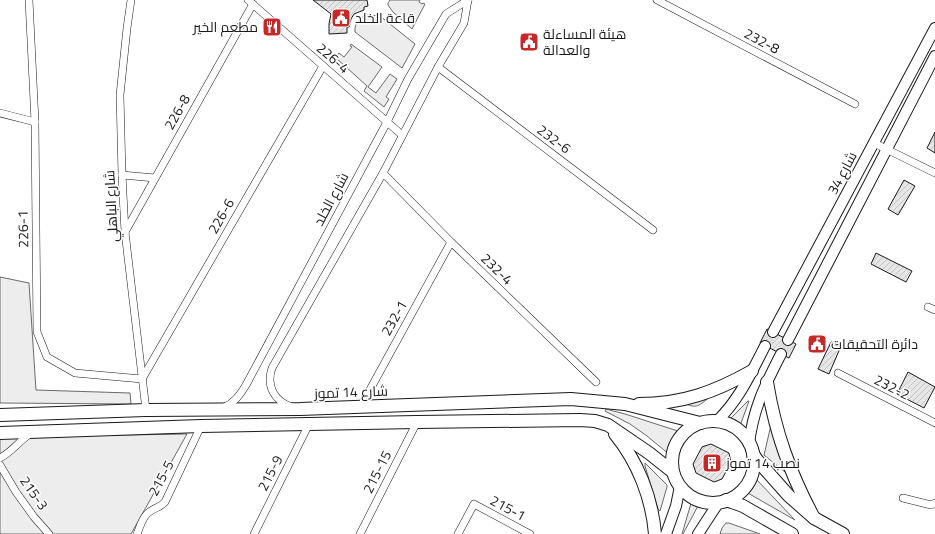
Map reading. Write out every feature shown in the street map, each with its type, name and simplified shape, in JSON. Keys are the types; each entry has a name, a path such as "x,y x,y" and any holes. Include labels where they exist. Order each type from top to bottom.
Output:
{"main road":[{"name":"شارع 34","path":"773,332 935,28"},
{"name":"شارع 34","path":"788,340 935,56"},
{"path":"717,421 727,411 738,395 766,346"},
{"path":"781,354 767,382 756,410 750,433 751,449 753,462 752,471 745,486 736,494 722,501 712,503 697,500 690,496 680,486 673,472 672,463 675,446 679,438 685,432 692,426 700,423 717,421 725,423 741,432 751,449 757,460 789,496 814,518 843,534"},
{"path":"624,404 666,402 689,398 711,392 752,371"},
{"path":"767,382 776,429 793,475 814,518"},
{"name":"شارع 14 تموز","path":"0,415 146,410 300,409 571,399 624,404 700,423"},
{"path":"0,433 201,426 580,420 595,421 608,425 649,453 673,472"},
{"path":"608,425 620,440 639,471 651,506 655,534"},
{"path":"666,534 676,506 680,486"},
{"path":"698,534 711,514 722,501"},
{"path":"722,501 732,502 742,506 792,534"}],"street":[{"name":"226-1","path":"29,0 35,122 37,332 47,357 75,373 142,379"},
{"name":"شارع الباهلي","path":"131,0 120,95 122,175 125,232 146,410"},
{"name":"شارع الخلد","path":"300,409 286,404 274,393 270,382 272,368 382,173 438,67 464,23 468,0"},
{"name":"شارع الخلد","path":"218,410 234,401 246,385 387,122 408,79 446,14 468,0"},
{"name":"232-8","path":"657,0 855,104"},
{"name":"226-4","path":"250,2 402,135"},
{"name":"226-8","path":"125,232 250,2"},
{"name":"226-6","path":"142,379 323,66"},
{"name":"232-6","path":"438,67 653,230"},
{"path":"0,113 35,122"},
{"path":"874,143 935,173"},
{"name":"232-4","path":"382,173 596,382"},
{"path":"122,175 155,178"},
{"name":"232-1","path":"361,406 451,242"},
{"name":"232-2","path":"838,373 935,423"},
{"name":"215-15","path":"360,534 416,422"},
{"name":"215-9","path":"254,534 309,424"},
{"name":"215-5","path":"137,534 145,515 152,510 159,508 164,502 201,426"},
{"path":"0,458 10,452 25,437 35,431"},
{"name":"215-3","path":"0,465 16,492 49,534"},
{"path":"902,498 931,505 935,503"},
{"name":"215-1","path":"458,534 474,504 530,534"}],"shaded area":[{"path":"390,0 420,0 419,2 425,4 412,29 393,12 388,5"},
{"path":"368,15 380,16 415,44 402,68 355,32 355,26 358,21 362,17"},
{"path":"351,44 382,67 368,87 376,93 390,74 397,79 386,97 389,99 384,107 364,91 367,86 336,58 339,53 344,57 352,47 350,46"},
{"path":"0,277 29,283 36,390 130,393 131,404 0,403"},
{"path":"711,396 696,406 679,401"},
{"path":"748,401 740,426 736,421 730,419"},
{"path":"606,409 681,432 672,442 670,455 630,424 605,411"},
{"path":"771,425 785,472 764,455"},
{"path":"187,434 131,534 0,534 0,437"},
{"path":"645,463 667,485 660,511 658,509"},
{"path":"756,479 795,520 746,492 753,486"},
{"path":"692,500 699,504 682,534"},
{"path":"726,523 729,523 760,534 720,534"}],"building":[{"name":"قاعة الخلد","path":"313,0 367,0 368,6 364,7 364,10 354,14 349,27 347,27 347,33 329,34 331,14"},
{"path":"935,132 935,153 927,148"},
{"path":"904,180 915,186 898,215 888,209"},
{"path":"876,253 912,271 906,282 871,264"},
{"path":"767,329 796,344 789,358 760,343"},
{"path":"831,342 841,346 829,374 818,369"},
{"path":"908,372 935,387 924,408 897,394"},
{"path":"711,444 729,453 731,462 722,479 714,482 696,473 693,464 702,447"},
{"name":"نصب 14 تموز","path":"711,458 717,461 714,468 707,464"}],"tunnel":[{"path":"765,346 773,332"},
{"path":"781,354 788,340"}],"place":[{"name":"قاعة الخلد","path":"341,18"},
{"name":"مطعم الخير","path":"272,27"},
{"name":"هيئة المساءلة والعدالة","path":"529,42"},
{"name":"دائرة التحقيقات","path":"817,344"},
{"name":"نصب 14 تموز","path":"712,463"}]}
